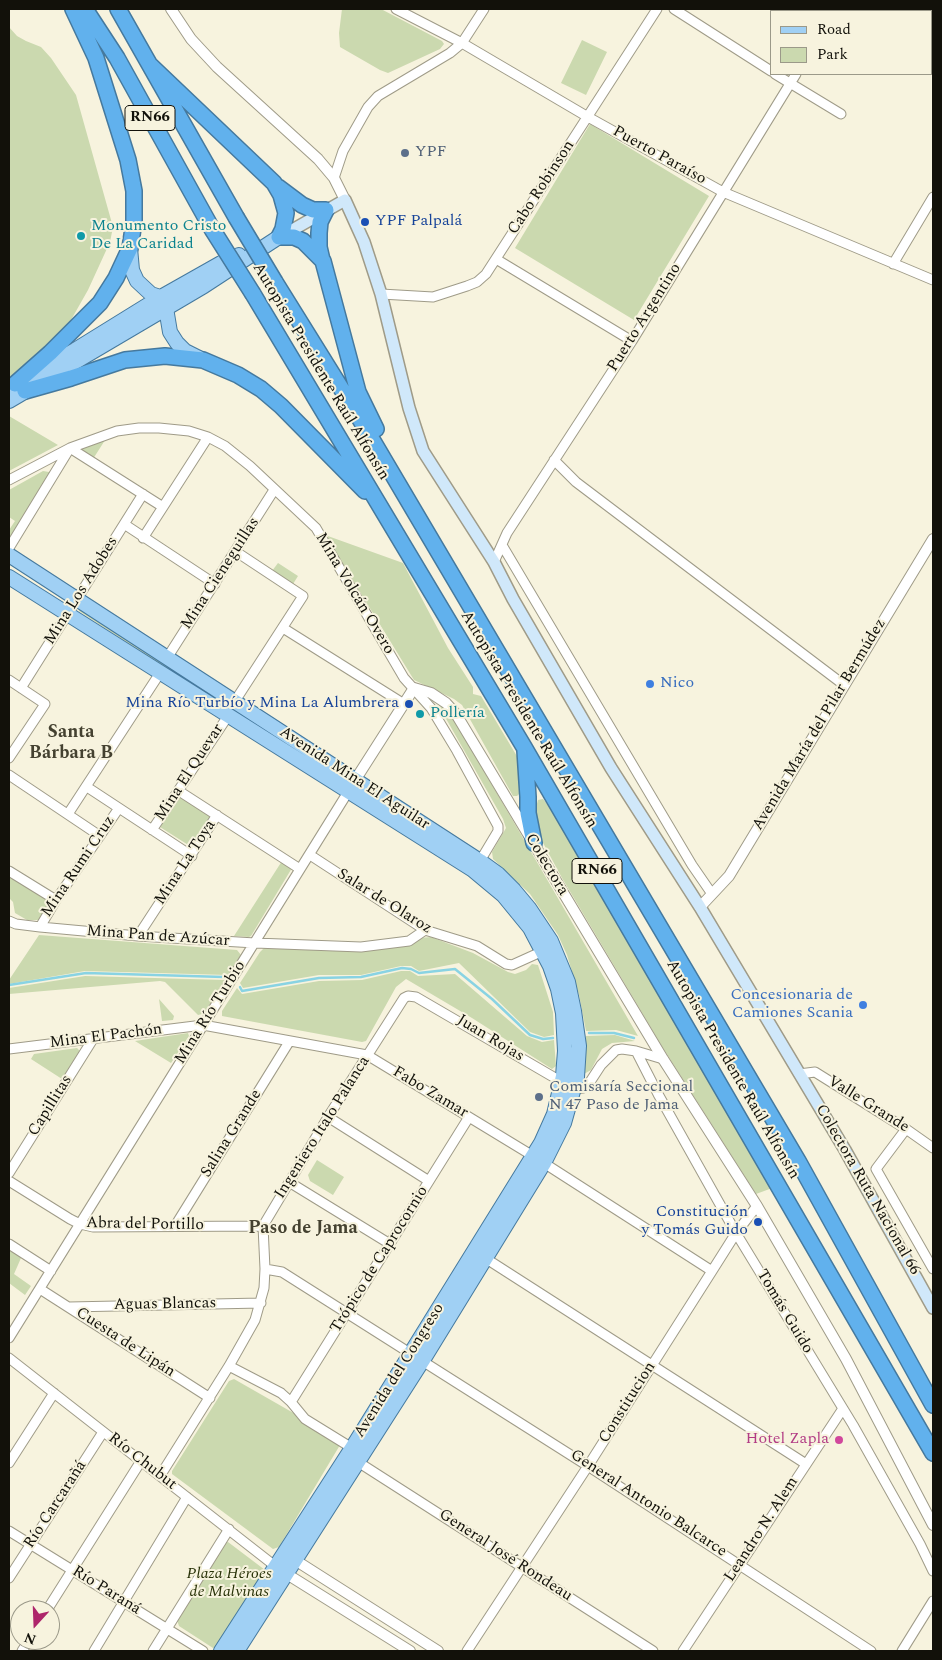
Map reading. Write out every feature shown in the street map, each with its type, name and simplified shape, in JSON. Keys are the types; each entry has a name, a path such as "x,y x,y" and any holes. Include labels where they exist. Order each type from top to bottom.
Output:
{"highway":[{"path":"16,388 100,303 116,278 130,248 134,221 134,191 128,160 96,58 73,9"},
{"name":"Autopista Presidente Raúl Alfonsín","path":"85,9 117,58 212,229 384,510 524,747 933,1453"},
{"name":"Autopista Presidente Raúl Alfonsín","path":"118,9 236,216 354,409 798,1161 933,1405"},
{"path":"150,65 274,183 302,205 313,210 326,210 320,222 319,247 358,392 385,448 462,578 465,597"},
{"path":"274,183 281,196 286,213 279,238 294,237 303,241 323,261"},
{"path":"16,388 71,378 125,360 165,356 202,360 238,374 261,389 384,510"},
{"path":"524,747 528,813 534,843"}],"main road":[{"path":"9,401 16,388 75,350 346,200"},
{"name":"Colectora Ruta Nacional 66","path":"346,200 364,242 381,294 409,408 423,451 494,562 513,600 611,768 700,907 884,1216 933,1308"},
{"path":"130,248 132,270 137,280 146,290 171,298"},
{"path":"171,298 170,332 185,351 202,360"},
{"name":"Avenida Mina El Aguilar","path":"9,555 480,861 509,884 529,908 551,941 568,982 579,1046 568,1086"},
{"name":"Avenida Mina El Aguilar","path":"9,578 459,861 490,884 518,911 543,951 558,988 563,1013 568,1086"},
{"path":"192,694 202,680"},
{"name":"Avenida del Congreso","path":"237,1651 358,1462 417,1357 539,1160 552,1121 568,1086"},
{"name":"Avenida del Congreso","path":"221,1651 352,1448 417,1357"}],"street":[{"path":"170,9 191,39 217,67 318,159 334,178 346,200"},
{"name":"Puerto Paraíso","path":"396,9 462,43 588,117 723,192 933,280"},
{"path":"334,178 343,151 368,107 378,96 434,63 462,43 484,9"},
{"name":"Cabo Robinson","path":"381,294 434,297 477,282 486,274 657,9"},
{"path":"674,9 770,70"},
{"path":"777,75 841,114"},
{"name":"Puerto Argentino","path":"494,562 507,533 632,341 795,75"},
{"path":"893,264 933,197"},
{"path":"496,259 632,341"},
{"name":"Mina Volcán Overo","path":"9,480 70,448 118,431 139,428 159,428 208,437 225,446 250,466 316,528 404,678 431,708 498,826 498,831 480,861"},
{"name":"Mina Los Adobes","path":"143,538 208,437"},
{"path":"9,548 70,448 163,507"},
{"path":"554,460 576,482 844,685"},
{"name":"Mina Cieneguillas","path":"167,658 274,490"},
{"name":"Mina Los Adobes","path":"21,688 143,494"},
{"path":"124,524 215,584"},
{"name":"Avenida María del Pilar Bermúdez","path":"700,907 729,876 933,539"},
{"path":"502,545 692,865 712,894"},
{"path":"235,702 304,596 236,551"},
{"path":"283,628 404,704"},
{"path":"68,814 160,673"},
{"path":"9,680 45,704 9,758"},
{"name":"Mina Río Turbio","path":"9,1338 414,688"},
{"name":"Colectora","path":"414,688 431,693 446,703 456,714 663,1059 757,1206 846,1359 933,1525"},
{"name":"Mina El Quevar","path":"152,830 228,716"},
{"path":"9,775 100,836"},
{"path":"87,787 192,856"},
{"path":"179,791 300,869"},
{"name":"Mina Rumi Cruz","path":"40,927 56,900 119,808"},
{"name":"Mina La Toya","path":"138,936 217,815"},
{"name":"Salar de Olaroz","path":"310,855 425,930 477,946 506,964 512,965 543,951"},
{"path":"9,871 56,900"},
{"name":"Mina Pan de Azúcar","path":"9,921 16,924 40,927 138,936 255,944 361,947 409,941 425,930"},
{"name":"Juan Rojas","path":"404,998 408,996 416,997 568,1086"},
{"name":"Ingeniero Italo Palanca","path":"263,1226 328,1117 404,998"},
{"name":"Mina El Pachón","path":"9,1049 203,1025"},
{"name":"Fabo Zamar","path":"203,1025 367,1055 539,1160 712,1270"},
{"name":"Capillitas","path":"9,1172 93,1039"},
{"name":"Salina Grande","path":"175,1226 289,1042"},
{"path":"568,1086 583,1088 588,1085 601,1065 616,1050 622,1049 663,1059"},
{"name":"Tomás Guido","path":"636,1052 736,1233 842,1410 853,1425 920,1544 933,1572"},
{"name":"Valle Grande","path":"799,1074 815,1072 933,1148"},
{"path":"328,1117 429,1181"},
{"name":"Trópico de Caprocornio","path":"291,1402 469,1117"},
{"path":"906,1129 876,1169 933,1269"},
{"name":"Abra del Portillo","path":"9,1181 80,1224 93,1227 263,1226"},
{"path":"290,1182 390,1244"},
{"name":"Constitucion","path":"467,1651 588,1466 736,1233 757,1206"},
{"path":"160,1476 210,1398 255,1320 261,1303 265,1269 263,1226"},
{"path":"9,1244 51,1272"},
{"path":"480,1255 806,1464"},
{"name":"General Antonio Balcarce","path":"265,1269 282,1272 417,1357 740,1564 871,1651"},
{"name":"Cuesta de Lipán","path":"40,1289 210,1398"},
{"name":"Aguas Blancas","path":"69,1307 261,1303"},
{"name":"Río Chubut","path":"10,1363 54,1394 275,1566"},
{"path":"229,1366 281,1393 291,1402 304,1419 352,1448 358,1462"},
{"path":"9,1463 54,1394"},
{"name":"Leandro N. Alem","path":"683,1651 842,1410"},
{"name":"Río Carcarañá","path":"9,1578 103,1432"},
{"path":"53,1600 141,1461"},
{"name":"General José Rondeau","path":"358,1462 653,1651"},
{"path":"94,1651 187,1497"},
{"path":"153,1651 229,1529"},
{"name":"Río Paraná","path":"9,1531 203,1651"},
{"path":"275,1566 296,1560 438,1651"},
{"path":"275,1566 410,1651"},
{"path":"902,1651 933,1601"}],"green space":[{"path":"342,9 381,9 442,41 444,44 440,49 388,73 340,47 339,33"},
{"path":"9,27 17,36 41,47 51,58 76,95 113,227 110,242 88,290 67,327 26,369 9,378"},
{"path":"582,40 607,52 586,95 561,83"},
{"path":"590,124 709,196 634,320 515,248"},
{"path":"9,416 58,445 9,471"},
{"path":"107,437 93,459 75,448"},
{"path":"43,471 50,474 9,541 9,530 15,521 9,517 9,490"},
{"path":"325,535 403,563 448,648 473,687 473,694 481,696 518,758 520,793 517,796 513,796 462,705 454,699 414,680"},
{"path":"278,563 298,576 293,584 272,571"},
{"path":"79,607 192,682 189,683 79,611"},
{"path":"436,701 445,707 455,721 638,1036 616,1030 586,1031 579,995 567,955 558,935 530,894 493,859 492,852 506,828 503,819"},
{"path":"181,795 215,816 193,848 160,827"},
{"path":"543,799 775,1187 756,1194 663,1048 542,841 536,818 536,807 538,800"},
{"path":"282,861 292,868 251,936 234,936"},
{"path":"9,874 51,901 39,920 27,920 15,913 13,902 9,898"},
{"path":"39,935 237,950 241,955 228,975 85,971 9,984 9,980"},
{"path":"431,937 473,953 515,974 526,970 532,964 538,965 553,1012 554,1035 544,1037 530,1032 459,963 419,971 411,966 401,966 361,975 319,975 243,988 240,983 265,947 369,951 410,944 419,938"},
{"path":"401,971 410,971 418,976 455,974 527,1036 542,1042 554,1040 556,1066 552,1069 406,979 396,987 366,1041 362,1042 222,1016 222,1011 237,988 242,994 319,981 362,980"},
{"path":"85,976 225,980 205,1012 198,1015 165,982 160,981 9,994 9,988"},
{"path":"159,999 174,1016 173,1020 162,1021"},
{"path":"188,1033 189,1036 171,1063 135,1041"},
{"path":"615,1035 635,1041 612,1043 602,1049 591,1070 584,1074 586,1036"},
{"path":"77,1048 80,1051 62,1079 31,1059 34,1054"},
{"path":"317,1160 344,1177 333,1195 310,1181 308,1175"},
{"path":"9,1246 21,1258 14,1274 31,1286 25,1295 9,1283"},
{"path":"234,1379 339,1439 340,1445 279,1547 273,1549 172,1474 172,1471 229,1381"},
{"name":"Plaza Héroes de Malvinas","path":"228,1542 265,1570 219,1647 213,1648 179,1626 177,1620 224,1543"}],"waterway":[{"path":"240,987 242,991 319,978 361,977 402,968 411,969 419,973 455,969 492,999 530,1035 543,1039 553,1038"},
{"path":"9,985 86,973 224,977"},
{"path":"589,1033 614,1033 634,1038"}],"place":[{"name":"YPF","path":"405,153"},
{"name":"YPF Palpalá","path":"365,222"},
{"name":"Monumento Cristo De La Caridad","path":"81,236"},
{"name":"Nico","path":"650,684"},
{"name":"Mina Río Turbío y Mina La Alumbrera","path":"409,704"},
{"name":"Pollería","path":"420,714"},
{"name":"Concesionaria de Camiones Scania","path":"863,1005"},
{"name":"Comisaría Seccional N 47 Paso de Jama","path":"539,1097"},
{"name":"Constitución y Tomás Guido","path":"758,1222"},
{"name":"Hotel Zapla","path":"839,1440"}],"district":[{"name":"Santa Bárbara B","path":"71,743"},
{"name":"Paso de Jama","path":"303,1229"}]}
